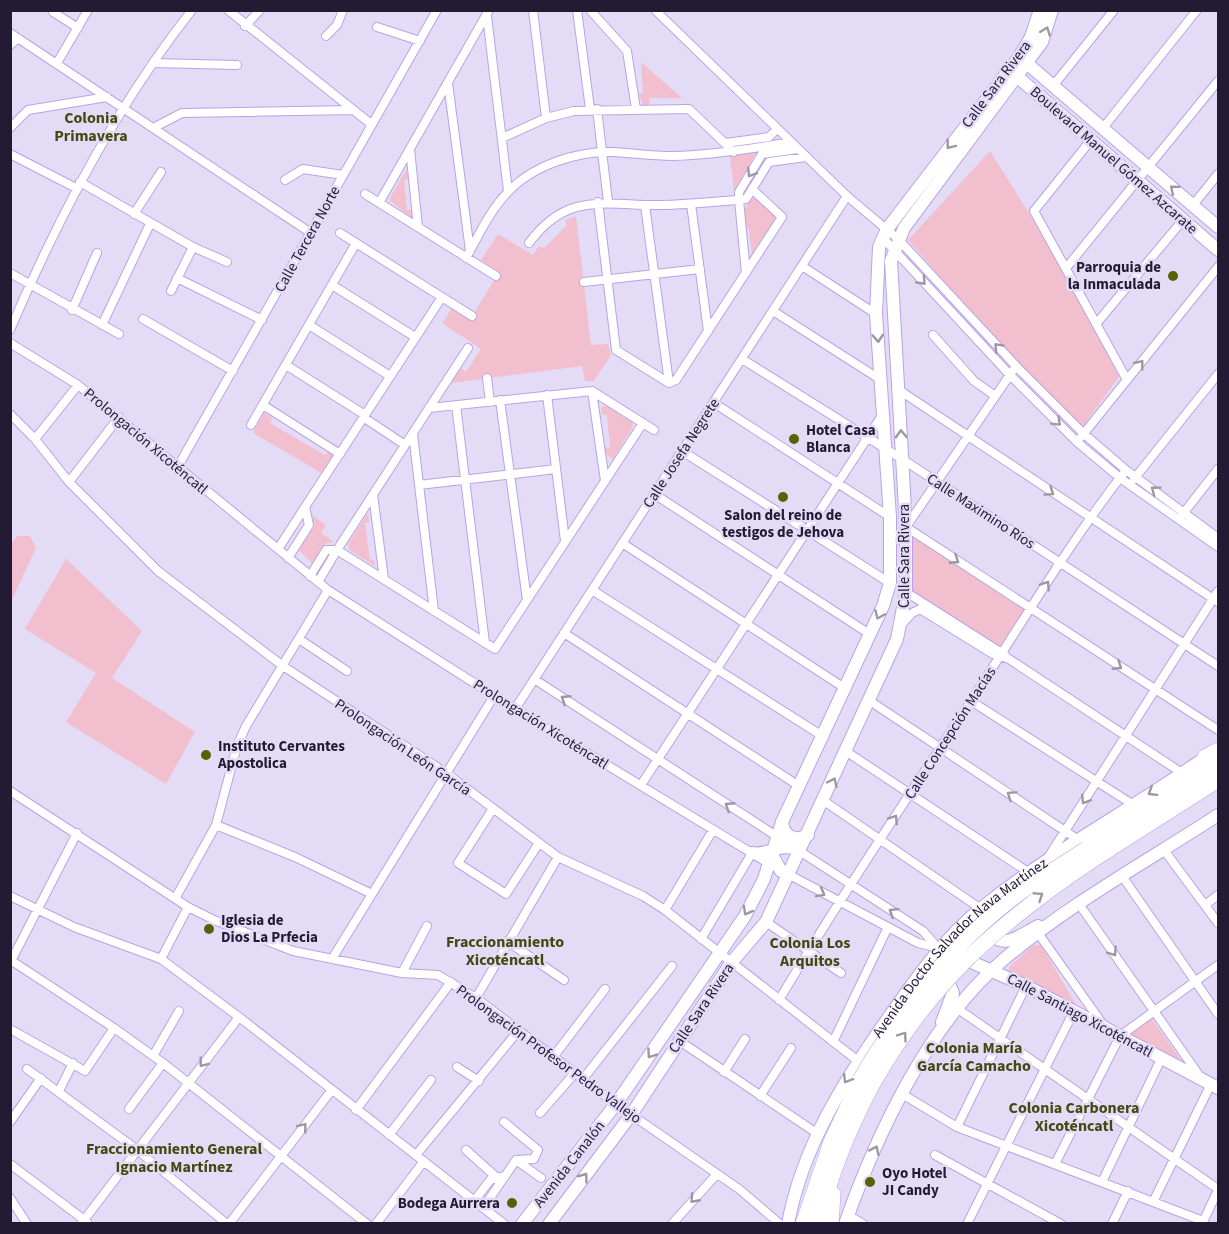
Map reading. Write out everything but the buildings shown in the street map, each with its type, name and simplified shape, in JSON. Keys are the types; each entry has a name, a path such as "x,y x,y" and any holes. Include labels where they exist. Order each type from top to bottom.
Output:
{"highway":[{"name":"Avenida Doctor Salvador Nava Martínez","path":"803,1224 830,1143 855,1118 866,1082 939,988 976,948 1085,850 1215,755"},
{"name":"Avenida Doctor Salvador Nava Martínez","path":"1085,850 1181,805 1218,780"},
{"path":"1181,805 1218,791"},
{"name":"Avenida Doctor Salvador Nava Martínez","path":"818,1224 824,1199 830,1143"},
{"path":"795,1224 830,1143"},
{"path":"830,1143 833,1194 831,1224"}],"street":[{"path":"57,63 88,10"},
{"path":"10,330 78,186 154,63 192,10"},
{"path":"228,10 245,26 371,124"},
{"path":"245,26 260,10"},
{"path":"326,36 337,26 343,10"},
{"name":"Calle Tercera Norte","path":"177,468 437,10"},
{"path":"532,10 546,118"},
{"path":"577,10 602,153 607,279 616,350 669,383"},
{"path":"590,10 627,51 636,109"},
{"path":"655,10 885,233 1010,374 1077,442 1120,478 1218,538"},
{"name":"Calle Sara Rivera","path":"1023,60 1040,10"},
{"name":"Calle Sara Rivera","path":"616,1104 720,954 764,879 782,822 871,635 890,583 890,518 876,314 879,247 885,233 1023,60 1042,42 1052,10"},
{"path":"1053,86 1114,10"},
{"path":"1103,128 1197,10"},
{"path":"53,12 78,28"},
{"path":"379,202 488,13"},
{"path":"488,13 508,192"},
{"path":"377,27 420,41"},
{"path":"10,45 14,35 311,233"},
{"name":"Boulevard Manuel Gómez Azcarate","path":"1023,60 1218,227"},
{"path":"154,63 237,64"},
{"name":"Calle Sara Rivera","path":"632,1115 678,1040 731,963 766,922 784,888 785,873 808,835 847,752 902,624 906,592 906,527 891,261 896,245 1013,73"},
{"name":"Boulevard Manuel Gómez Azcarate","path":"1013,73 1218,250"},
{"path":"1066,267 1148,167 1215,93 1218,81"},
{"path":"448,83 468,254"},
{"path":"10,128 28,110 107,97"},
{"path":"502,138 546,118 593,109 689,110 734,152"},
{"path":"155,127 182,113 353,110"},
{"path":"726,143 769,137 777,129"},
{"path":"1091,140 1034,211 1127,380"},
{"path":"468,254 491,214 508,192 548,166 572,157 602,153 672,156 734,152 791,142"},
{"path":"410,149 418,227"},
{"path":"746,273 738,192 762,154 798,149"},
{"path":"10,154 227,262"},
{"path":"529,243 556,216 581,204 603,202 645,205 691,204 746,199 769,162 806,157"},
{"path":"10,164 24,161"},
{"path":"285,180 303,169 343,175"},
{"path":"134,214 161,172"},
{"path":"1193,205 1218,174"},
{"path":"669,383 676,380 782,217 752,189"},
{"path":"365,194 418,227 468,254 496,276"},
{"name":"Calle Josefa Negrete","path":"515,709 847,196"},
{"path":"691,204 708,331"},
{"path":"645,205 669,383"},
{"path":"1096,324 1183,220"},
{"path":"102,325 150,224"},
{"path":"340,233 472,316"},
{"path":"251,425 356,243"},
{"path":"896,245 1083,433 1218,547"},
{"path":"171,291 193,247"},
{"path":"72,309 97,253"},
{"path":"802,266 876,314"},
{"path":"1077,442 1218,267"},
{"path":"584,282 700,269"},
{"path":"10,273 119,334"},
{"path":"177,278 262,320"},
{"path":"332,285 415,337"},
{"path":"278,549 442,297"},
{"path":"773,311 881,380"},
{"path":"143,319 233,371"},
{"path":"309,325 390,376"},
{"path":"933,335 974,381 994,395"},
{"name":"Prolongación Xicoténcatl","path":"10,343 78,385 328,590 494,696 752,853"},
{"path":"318,582 468,348"},
{"name":"Calle Maximino Ríos","path":"742,359 902,459 1218,666"},
{"path":"286,365 405,445"},
{"path":"1016,366 994,395 906,527 1218,730"},
{"path":"1130,484 1218,374"},
{"path":"487,378 490,402"},
{"path":"35,439 78,385"},
{"path":"899,390 1090,519 1217,598 1155,690 1048,858"},
{"path":"429,408 592,391 654,430"},
{"path":"592,391 605,481"},
{"path":"547,395 565,541"},
{"path":"500,400 526,600"},
{"path":"714,403 890,518"},
{"path":"263,405 340,454"},
{"path":"456,405 485,643"},
{"name":"Prolongación León García","path":"10,414 35,439 69,482 158,571 283,666 446,773 492,810 558,857 644,896 665,910 858,1061"},
{"path":"641,785 883,414"},
{"path":"69,482 119,417"},
{"path":"310,576 326,550 338,550 495,649 643,423"},
{"path":"412,433 434,611"},
{"path":"682,451 890,583"},
{"path":"419,485 556,469"},
{"path":"1182,515 1218,469"},
{"name":"Calle Concepción Macías","path":"779,1000 838,903 940,747 1004,656 1030,609 1126,470"},
{"path":"654,494 871,635"},
{"path":"373,495 384,579"},
{"path":"288,558 309,525 305,507"},
{"path":"622,543 846,689"},
{"path":"176,897 216,825 237,746 246,726 328,590"},
{"path":"592,590 824,737"},
{"path":"906,592 1182,773"},
{"path":"902,624 912,612 920,609 1004,656"},
{"path":"564,633 799,786"},
{"path":"299,639 347,671"},
{"path":"534,679 658,759 773,851 785,873 838,903 918,943 939,948"},
{"path":"332,959 494,696"},
{"path":"870,701 1065,831 1085,850"},
{"path":"971,701 1132,804"},
{"path":"847,752 1028,872"},
{"name":"Avenida Doctor Salvador Nava Martínez","path":"788,1224 790,1209 830,1143 858,1061 939,948 999,894 1048,858 1085,850 1132,804 1215,755"},
{"name":"Prolongación Profesor Pedro Vallejo","path":"10,791 77,832 188,907 214,920 293,951 402,973 438,975 451,982 476,998 616,1104 739,1189 780,1224"},
{"path":"824,801 981,909"},
{"path":"492,810 458,863 506,894 539,843"},
{"path":"999,894 983,916 983,925 990,935 1001,940 1011,940 1079,904 1218,815"},
{"path":"782,822 784,832 791,837 798,839 808,835"},
{"path":"216,825 295,857 372,894"},
{"path":"665,910 713,830"},
{"path":"77,832 11,962 114,1028 153,1056 367,1224"},
{"path":"701,939 752,853 762,855 782,846 797,850 923,930 939,948"},
{"path":"1164,850 1218,923"},
{"path":"476,998 507,941 558,857"},
{"path":"1122,876 1218,1014"},
{"path":"764,879 776,877 784,888"},
{"path":"1205,904 1218,895"},
{"path":"10,896 74,927 161,959 504,1224"},
{"path":"1079,904 1154,1010 1210,1083 1154,1200"},
{"path":"161,959 188,907"},
{"path":"863,1224 847,1219 863,1176 923,1054 958,1009 993,970 1057,917"},
{"path":"766,922 841,973"},
{"path":"402,973 427,926"},
{"path":"832,1042 888,927"},
{"path":"1038,933 1104,1026"},
{"path":"507,941 564,980"},
{"name":"Calle Santiago Xicoténcatl","path":"939,948 1026,986 1210,1083"},
{"path":"1055,1164 1120,1036 1218,965"},
{"path":"583,1078 672,966"},
{"path":"909,988 932,967 944,973 951,982 953,993 936,1037"},
{"path":"356,1110 451,982"},
{"path":"957,1126 1026,986"},
{"path":"554,1056 605,989"},
{"path":"902,1094 957,1126 1154,1200 1203,1222 1218,1190 1089,1098 958,1009"},
{"path":"153,1056 179,1011"},
{"path":"967,1224 1074,1011"},
{"path":"10,1164 84,1222 136,1149 239,1017"},
{"path":"10,1029 85,1071 114,1028"},
{"path":"416,1155 519,1030"},
{"path":"724,1072 745,1039"},
{"path":"678,1040 830,1143"},
{"path":"760,1096 790,1048"},
{"path":"1102,1182 1162,1058"},
{"path":"58,1091 73,1063"},
{"path":"129,1109 162,1064"},
{"path":"457,1067 479,1081"},
{"path":"27,1069 136,1149 228,1224 331,1091"},
{"path":"540,1113 575,1073"},
{"path":"10,1122 41,1078"},
{"path":"389,1135 430,1080"},
{"name":"Avenida Canalón","path":"523,1223 616,1104"},
{"name":"Avenida Canalón","path":"549,1224 632,1115"},
{"path":"474,1201 516,1160 530,1160 538,1150 504,1122"},
{"path":"466,1150 500,1176"},
{"path":"935,1155 1060,1224"},
{"path":"516,1160 542,1178"},
{"path":"376,1224 424,1161"},
{"path":"672,1224 716,1174"},
{"path":"483,1208 500,1176"},
{"path":"1112,1224 1128,1191"},
{"path":"10,1198 27,1224"}],"shaded area":[{"path":"641,62 682,98 650,98 649,105 643,105 639,94 643,93"},
{"path":"990,151 1057,258 1119,377 1080,430 1016,365 908,240"},
{"path":"757,152 734,191 730,156"},
{"path":"406,170 409,179 404,180 407,210 413,210 412,218 389,200"},
{"path":"755,198 778,218 750,260 748,257 752,256 749,229 745,229 743,212 751,199"},
{"path":"576,216 591,345 608,344 611,355 594,381 585,381 582,366 451,383 461,368 466,372 481,349 442,323 453,307 471,318 499,272 481,260 498,234 533,255 539,246 544,248 567,225 565,220"},
{"path":"606,405 632,422 633,426 613,459 606,454 605,448 610,447 607,415 602,415 601,408"},
{"path":"264,413 273,418 270,423 325,455 328,451 335,455 323,474 253,433"},
{"path":"368,513 369,522 365,523 370,560 374,560 375,566 349,550 348,544"},
{"path":"312,515 326,525 321,533 334,542 325,544 313,564 299,550 315,525"},
{"path":"908,531 1030,609 1002,652 908,592"},
{"path":"17,536 30,536 36,548 11,602 11,544"},
{"path":"66,559 142,631 112,678 195,732 166,784 66,722 96,673 25,629"},
{"path":"1033,945 1041,945 1078,1008 1009,972 1009,967"},
{"path":"1150,1016 1186,1067 1126,1035"}],"place":[{"name":"Parroquia de la Inmaculada","path":"1173,276"},
{"name":"Hotel Casa Blanca","path":"794,439"},
{"name":"Salon del reino de testigos de Jehova","path":"783,497"},
{"name":"Instituto Cervantes Apostolica","path":"206,755"},
{"name":"Iglesia de Dios La Prfecia","path":"209,929"},
{"name":"Oyo Hotel JI Candy","path":"870,1182"},
{"name":"Bodega Aurrera","path":"512,1203"}],"district":[{"name":"Colonia Primavera","path":"91,126"},
{"name":"Fraccionamiento Xicoténcatl","path":"505,950"},
{"name":"Colonia Los Arquitos","path":"810,951"},
{"name":"Colonia María García Camacho","path":"974,1056"},
{"name":"Colonia Carbonera Xicoténcatl","path":"1074,1116"},
{"name":"Fraccionamiento General Ignacio Martínez","path":"174,1157"}]}
